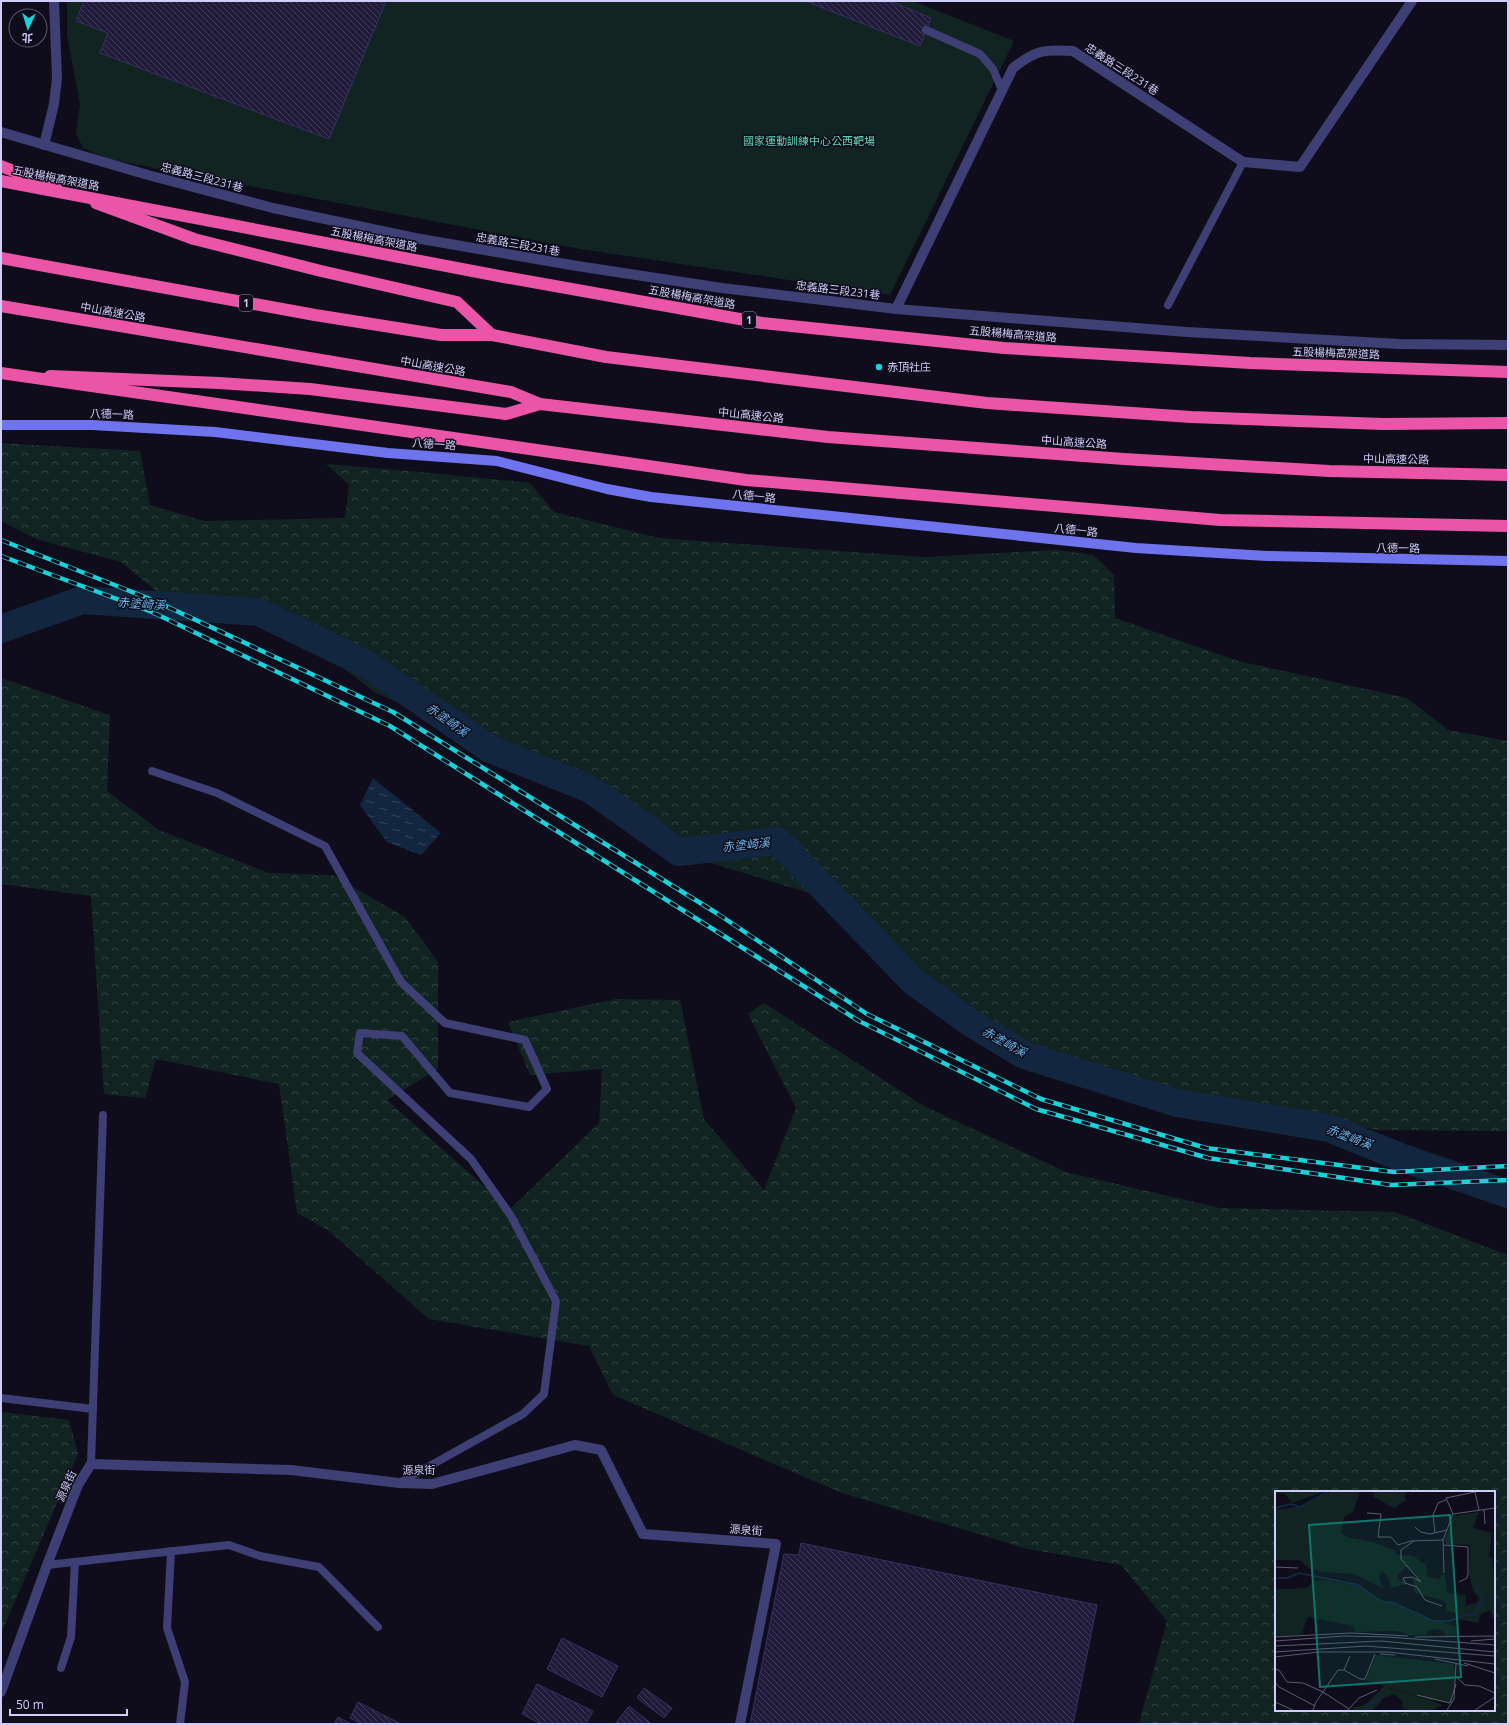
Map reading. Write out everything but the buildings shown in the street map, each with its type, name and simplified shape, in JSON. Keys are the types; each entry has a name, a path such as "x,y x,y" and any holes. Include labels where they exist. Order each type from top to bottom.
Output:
{"highway":[{"path":"1,166 194,239 321,271 457,302 492,335"},
{"name":"五股楊梅高架道路","path":"1,181 504,277 762,323 1004,348 1258,363 1508,372"},
{"name":"1","path":"1,258 315,315 433,334 492,335 606,357 987,403 1191,417 1383,424 1508,423"},
{"name":"中山高速公路","path":"1,306 511,392 540,404 828,437 1116,458 1329,471 1508,475"},
{"path":"1,373 746,480 1220,520 1508,526"},
{"path":"1,377 59,376 310,389 506,414 540,404"}],"street":[{"path":"44,145 54,104 57,78 54,1"},
{"name":"忠義路三段231巷","path":"1,132 148,175 273,208 416,238 577,266 722,288 896,309 1013,68 1028,56 1049,49 1073,51 1243,162 1300,167 1412,1"},
{"path":"896,309 1234,335 1399,344 1508,345"},
{"name":"八德一路","path":"1,425 92,425 216,432 388,454 497,461 520,465 607,489 651,497 1136,548 1251,555 1508,561"},
{"name":"源泉街","path":"1,1692 78,1485 91,1464 291,1470 399,1483 432,1484 575,1445 601,1450 643,1534 776,1544 740,1724"}],"lane":[{"path":"926,30 980,54 993,69 1002,90"},
{"path":"1168,305 1243,162"},
{"path":"152,771 217,793 325,846 401,982 445,1023 525,1040 548,1089 529,1107 450,1093 402,1036 360,1033 357,1053 471,1159 511,1216 556,1301 544,1394 523,1414 399,1483"},
{"path":"91,1464 103,1115"},
{"path":"1,1398 93,1409"},
{"path":"47,1565 229,1545 260,1556 319,1567 378,1627"},
{"path":"172,1551 167,1628 185,1682 180,1724"},
{"path":"61,1668 71,1637 75,1562"}],"green space":[{"name":"國家運動訓練中心公西靶場","path":"67,1 913,1 1014,41 890,295 580,249 108,159 83,148 76,133 80,104 67,35"},
{"path":"1,443 140,451 150,505 204,521 345,518 349,485 326,464 530,483 554,512 659,538 924,557 1056,550 1093,555 1114,575 1115,618 1238,661 1407,698 1448,730 1508,741 1508,1130 1379,1130 1166,1092 977,1030 823,897 701,860 506,750 374,692 269,608 180,611 121,562 36,539 1,521"},
{"path":"1,678 110,715 107,791 159,830 269,873 332,875 405,917 438,962 438,1069 387,1100 510,1209 599,1123 602,1069 530,1075 508,1022 616,999 680,1000 704,1119 764,1190 796,1108 748,1014 764,1003 924,1106 1066,1172 1220,1208 1395,1212 1508,1255 1508,1724 1139,1724 1167,1621 1121,1565 1028,1549 842,1493 613,1395 589,1346 429,1319 328,1230 297,1213 279,1084 156,1059 145,1098 104,1094 91,896 1,884"},
{"path":"1,1412 69,1420 78,1454 1,1634"}],"water":[{"path":"373,778 441,833 421,855 387,842 360,805"}],"waterway":[{"name":"赤塗崎溪","path":"1,629 82,600 259,612 366,664 490,749 590,789 679,852 778,841 914,982 971,1023 1024,1055 1177,1103 1329,1128 1400,1157 1508,1194"}],"railway":[{"path":"1,540 155,601 393,712 718,914 867,1014 1041,1099 1206,1148 1394,1172 1508,1166"},
{"path":"1,556 152,612 390,726 859,1021 1036,1109 1208,1158 1391,1185 1508,1180"}],"place":[{"name":"赤頂社庄","path":"879,367"}]}
